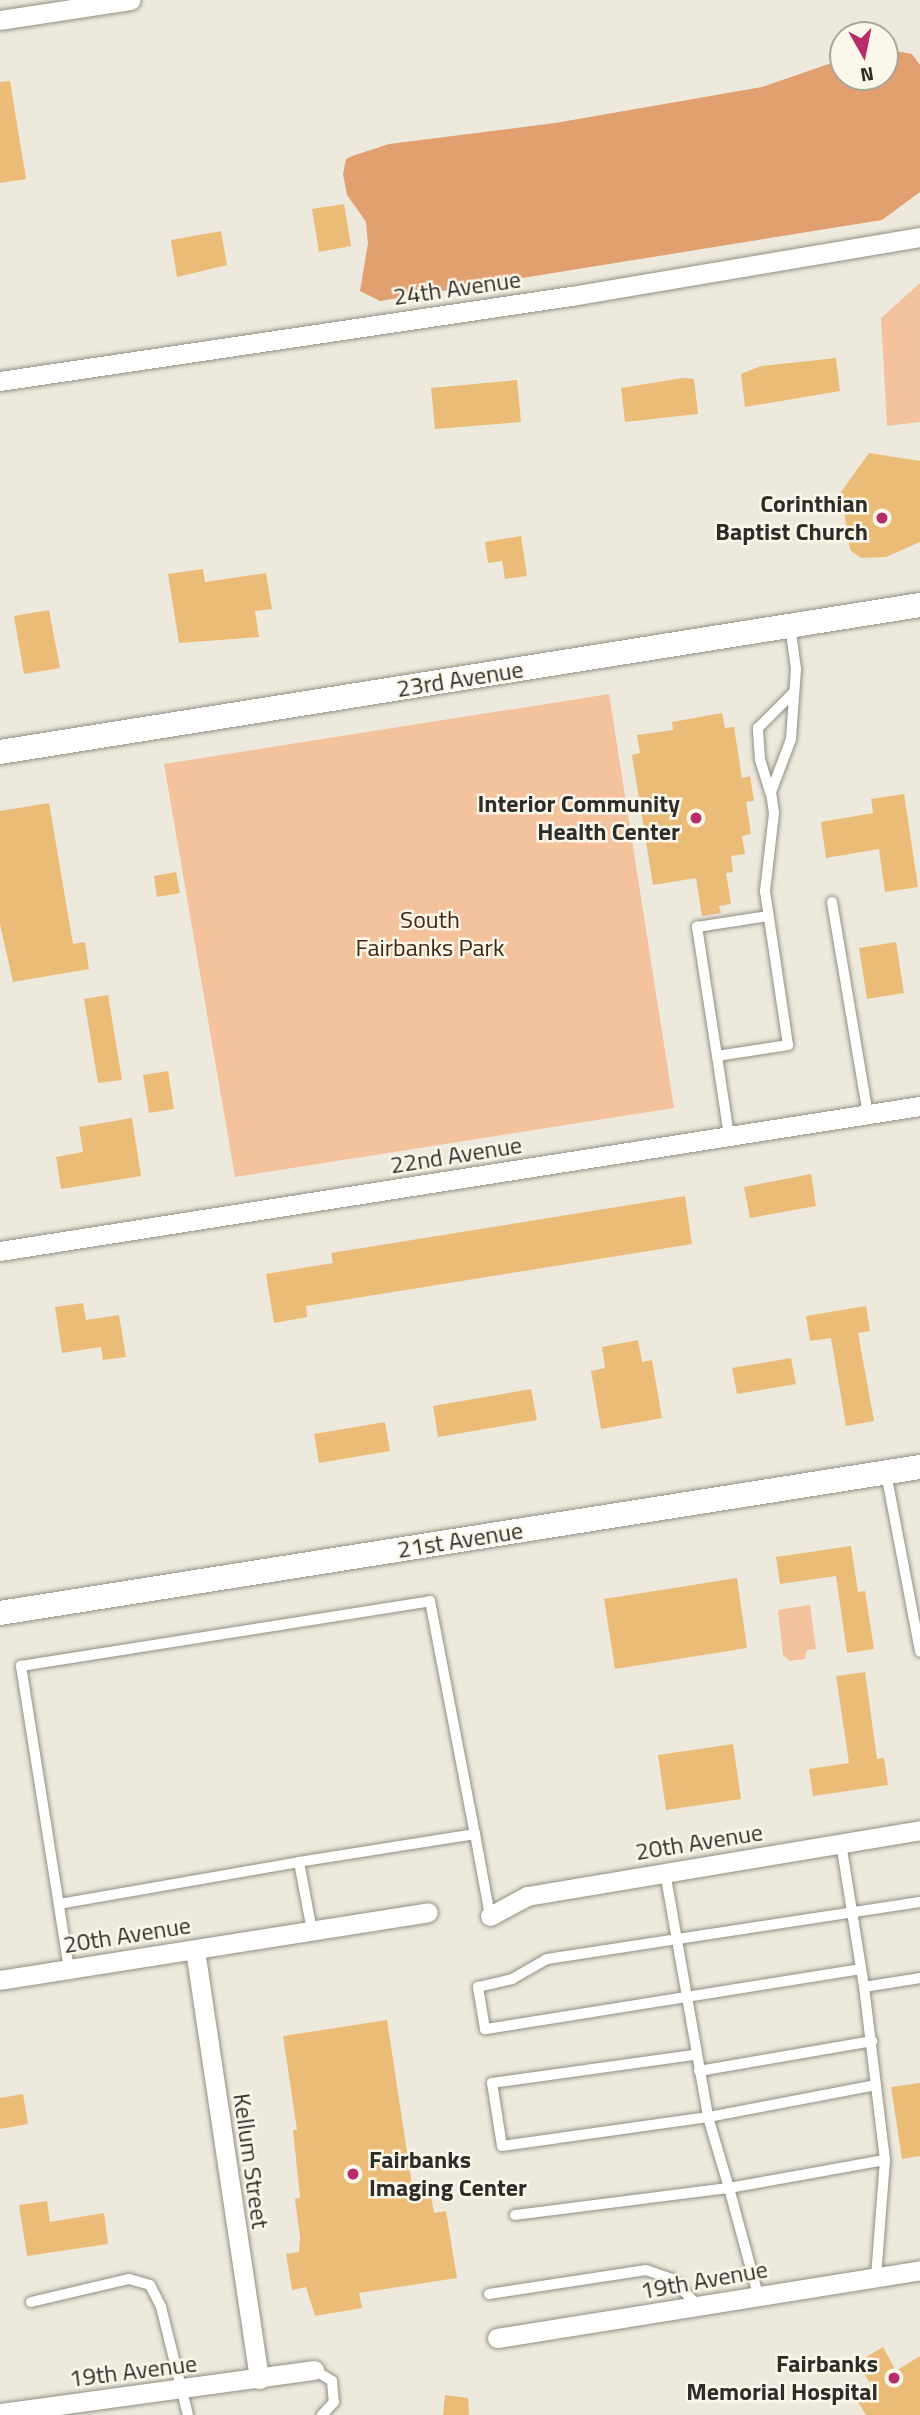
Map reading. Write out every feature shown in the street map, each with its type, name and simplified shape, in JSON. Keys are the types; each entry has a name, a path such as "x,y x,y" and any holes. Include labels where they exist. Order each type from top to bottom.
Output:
{"street":[{"path":"0,20 130,0"},
{"name":"24th Avenue","path":"0,381 571,296 920,237"},
{"name":"23rd Avenue","path":"0,752 920,605"},
{"name":"22nd Avenue","path":"0,1251 920,1106"},
{"name":"21st Avenue","path":"0,1613 920,1467"},
{"name":"20th Avenue","path":"490,1916 527,1895 920,1830"},
{"name":"20th Avenue","path":"0,1980 428,1912"},
{"name":"Kellum Street","path":"195,1950 259,2379"},
{"name":"19th Avenue","path":"497,2338 920,2270"},
{"name":"19th Avenue","path":"0,2413 314,2371"}],"lane":[{"path":"771,792 791,738 794,692 790,625"},
{"path":"717,1056 788,1045 765,891 774,813 771,792 760,760 758,728 794,692"},
{"path":"832,902 869,1114"},
{"path":"729,1136 697,927 768,916"},
{"path":"886,1472 920,1652"},
{"path":"69,1969 21,1666 430,1601 490,1916"},
{"path":"58,1904 475,1834"},
{"path":"841,1843 872,2041 885,2160 876,2277"},
{"path":"299,1863 312,1931"},
{"path":"664,1872 684,1998 708,2117 758,2295"},
{"path":"861,1969 485,2029 478,1987 512,1979 547,1959 920,1902"},
{"path":"864,1987 920,1978"},
{"path":"699,2071 872,2041"},
{"path":"695,2054 492,2083 502,2146 708,2117 876,2085"},
{"path":"516,2215 729,2188 885,2160"},
{"path":"489,2294 646,2270 672,2278 698,2306"},
{"path":"31,2302 129,2278 150,2285 161,2307 185,2389 188,2415"},
{"path":"314,2371 332,2381 334,2402 322,2415"}],"green space":[{"path":"920,283 920,422 887,426 881,318"},
{"name":"South Fairbanks Park","path":"609,694 674,1108 235,1177 164,764"},
{"path":"810,1605 816,1649 807,1650 805,1659 790,1661 783,1655 778,1610"}],"shaded area":[{"path":"899,52 912,54 920,65 920,192 882,220 380,301 360,291 368,243 366,222 347,195 343,174 346,159 389,144 555,123 762,87 829,64 829,91 899,91"}],"building":[{"path":"10,81 26,179 0,183 0,82"},
{"path":"344,204 351,246 319,252 312,209"},
{"path":"221,231 227,265 177,277 171,240"},
{"path":"836,358 840,391 745,407 741,374 761,366"},
{"path":"683,378 694,379 698,414 625,422 621,388"},
{"path":"517,380 521,422 435,429 431,388"},
{"name":"Corinthian Baptist Church","path":"869,453 920,461 920,542 886,557 861,558 850,550 841,492"},
{"path":"521,536 527,576 505,579 502,561 488,563 485,542"},
{"path":"203,569 205,582 266,573 272,609 255,611 259,637 179,643 168,574"},
{"path":"49,610 60,668 24,674 14,616"},
{"name":"Interior Community Health Center","path":"722,713 725,728 734,727 742,778 750,776 754,801 746,802 751,834 742,836 745,854 731,856 733,872 726,873 731,904 719,906 721,913 702,916 696,878 653,885 632,755 640,753 637,735 673,730 672,722"},
{"path":"904,794 918,887 885,892 879,849 826,858 821,822 873,813 871,799"},
{"path":"49,803 73,944 85,942 89,969 13,982 0,924 0,811"},
{"path":"176,872 180,893 157,897 154,876"},
{"path":"896,942 904,993 867,999 859,948"},
{"path":"108,995 122,1080 98,1083 84,999"},
{"path":"168,1071 174,1109 149,1113 143,1075"},
{"path":"132,1118 141,1176 61,1189 56,1157 83,1152 79,1127"},
{"path":"811,1174 816,1206 750,1218 744,1187"},
{"path":"685,1196 692,1244 306,1306 307,1317 274,1323 266,1274 333,1263 331,1253"},
{"path":"83,1303 86,1320 119,1315 126,1357 103,1360 101,1347 62,1353 55,1307"},
{"path":"866,1306 870,1331 858,1333 874,1421 846,1426 831,1338 810,1341 806,1316"},
{"path":"638,1340 642,1362 652,1360 662,1418 601,1429 591,1371 605,1368 602,1347"},
{"path":"791,1358 796,1384 737,1394 732,1368"},
{"path":"531,1389 537,1420 438,1437 433,1406"},
{"path":"385,1422 390,1451 319,1463 314,1434"},
{"path":"851,1546 858,1592 865,1591 874,1649 847,1653 836,1576 780,1584 776,1557"},
{"path":"737,1578 747,1648 615,1669 604,1599"},
{"path":"865,1672 877,1759 884,1758 888,1785 813,1796 809,1769 849,1763 836,1676"},
{"path":"733,1744 741,1799 666,1810 658,1755"},
{"name":"Fairbanks Imaging Center","path":"387,2020 412,2185 429,2183 434,2213 446,2211 457,2278 359,2293 362,2308 315,2316 306,2287 292,2290 286,2254 299,2252 300,2237 295,2199 300,2198 293,2130 297,2130 283,2036"},
{"path":"920,2083 920,2156 902,2159 891,2087"},
{"path":"23,2094 28,2124 0,2129 0,2098"},
{"path":"47,2201 50,2222 104,2213 108,2244 27,2256 19,2205"},
{"name":"Fairbanks Memorial Hospital","path":"883,2347 896,2371 920,2356 920,2415 866,2415 855,2397 872,2385 856,2363"},
{"path":"445,2395 468,2398 469,2415 443,2415"}],"place":[{"name":"Corinthian Baptist Church","path":"882,518"},
{"name":"Interior Community Health Center","path":"696,818"},
{"name":"Fairbanks Imaging Center","path":"353,2174"},
{"name":"Fairbanks Memorial Hospital","path":"894,2378"}]}
